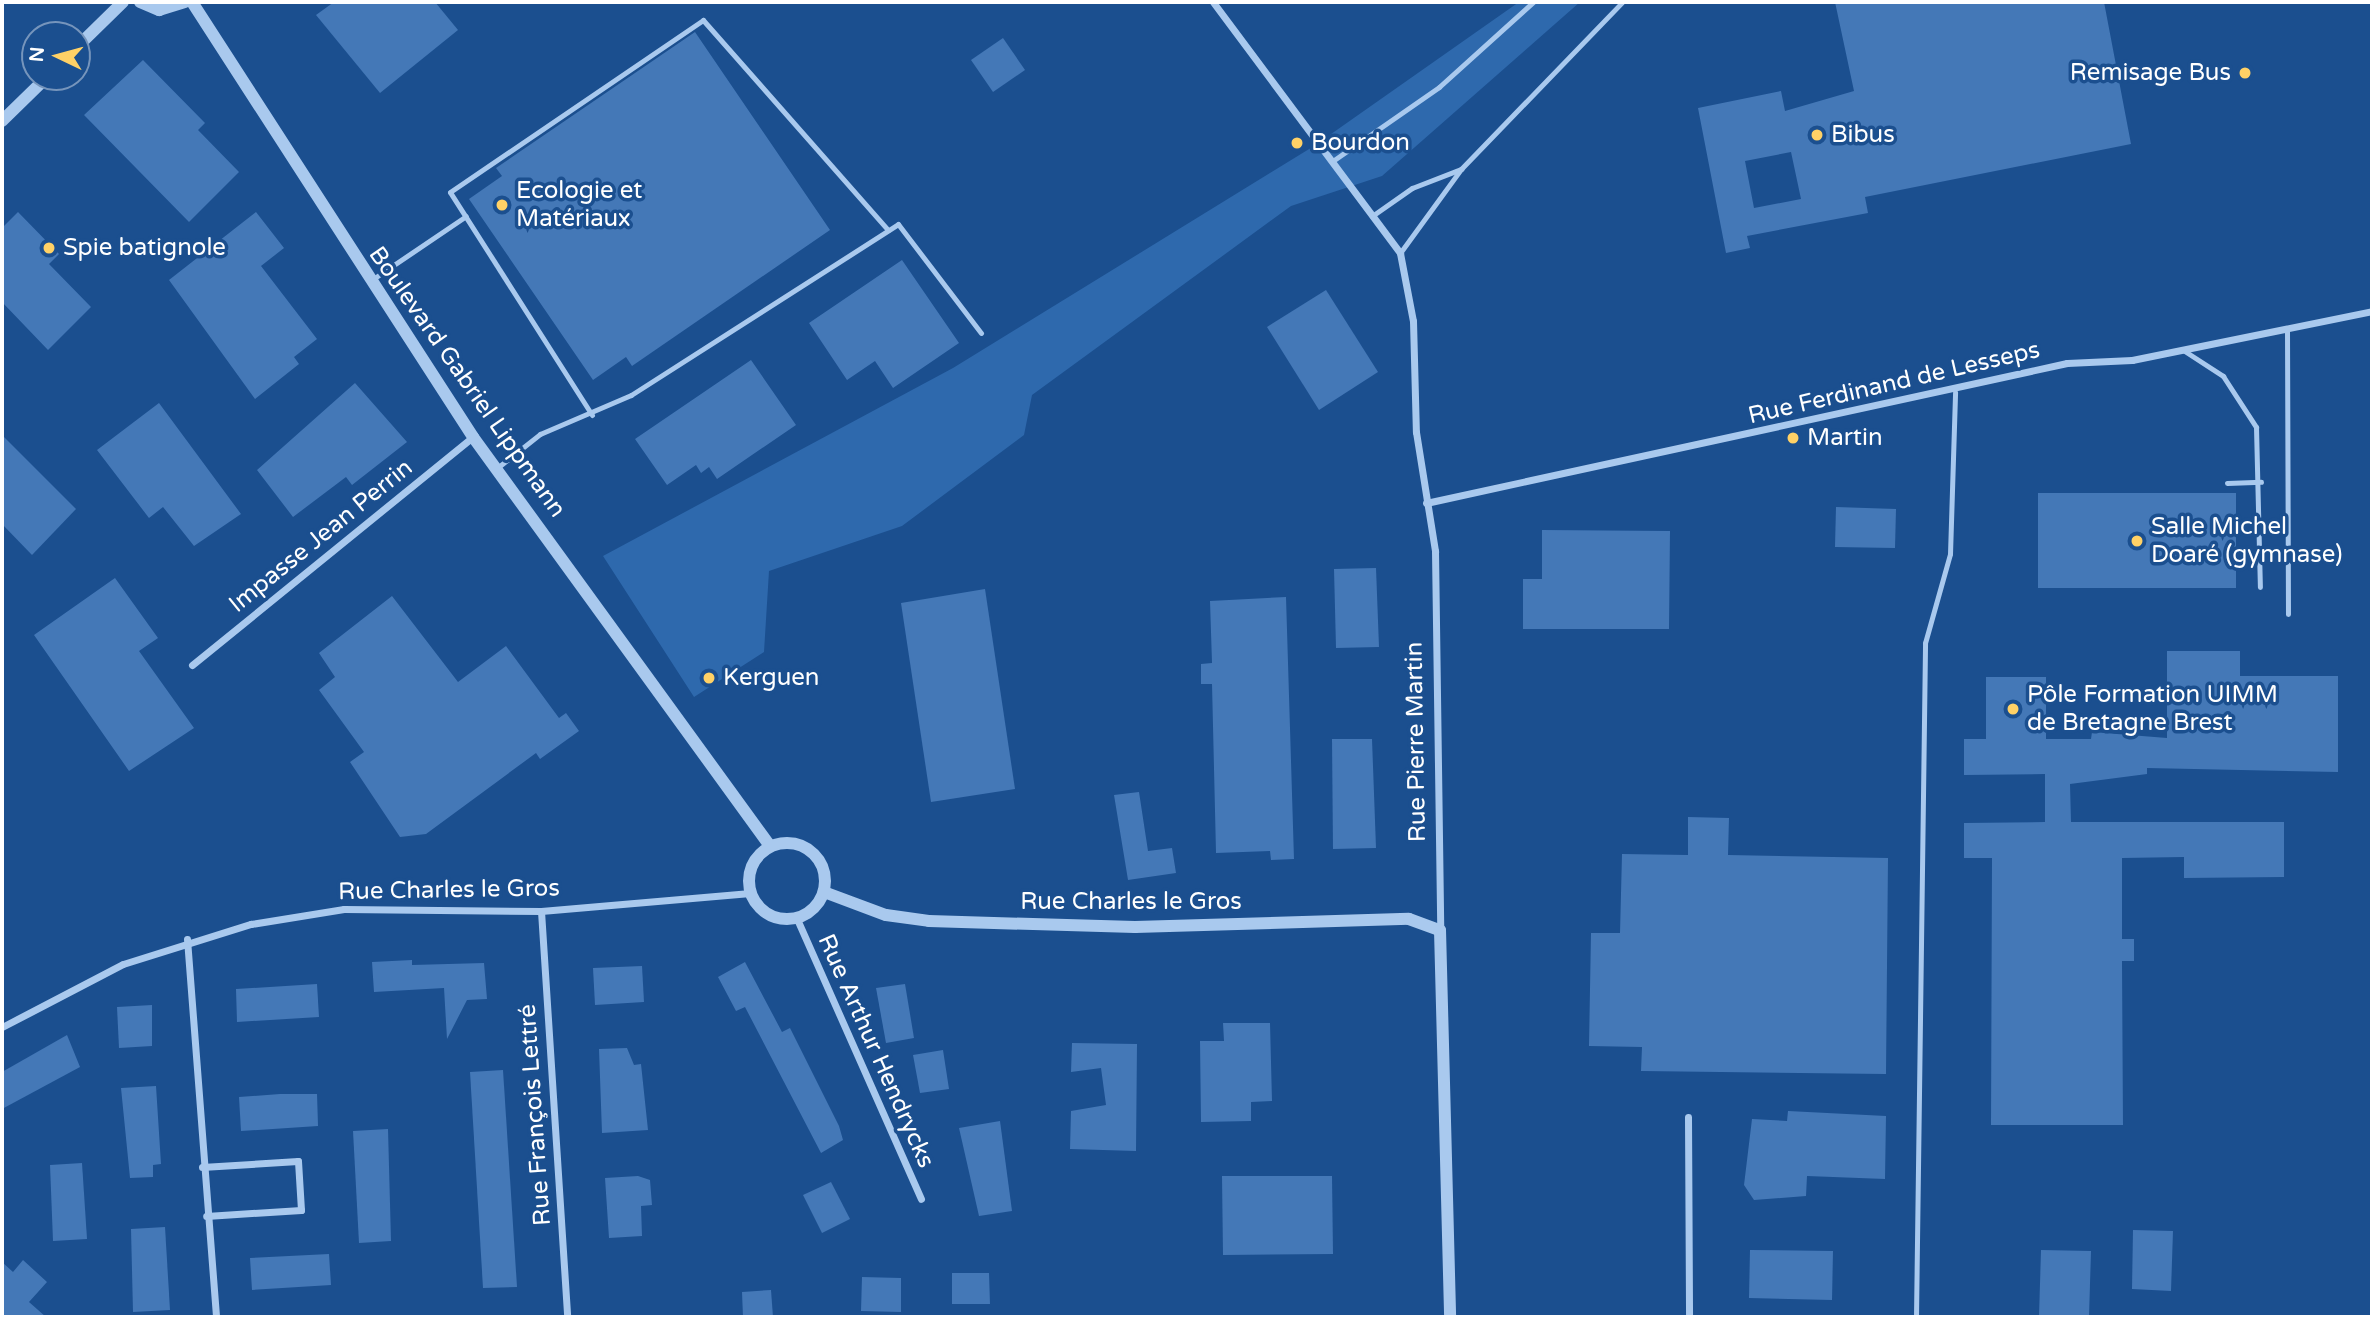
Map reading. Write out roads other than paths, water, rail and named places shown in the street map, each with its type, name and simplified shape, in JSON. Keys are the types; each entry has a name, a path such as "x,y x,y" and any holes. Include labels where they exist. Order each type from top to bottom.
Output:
{"street":[{"path":"91,33 123,2"},
{"path":"140,2 159,10 186,2"},
{"name":"Boulevard Gabriel Lippmann","path":"192,2 473,437 770,846"},
{"name":"Rue Pierre Martin","path":"1213,2 1352,184 1371,217 1400,253 1413,321 1416,432 1435,551 1440,930 1450,1317"},
{"path":"2,121 33,91"},
{"name":"Rue Ferdinand de Lesseps","path":"1426,503 1955,392 2067,363 2183,350 2372,311"},
{"name":"Impasse Jean Perrin","path":"192,665 473,437"},
{"path":"770,846 807,848 823,867 824,892 797,919 774,918 750,893 750,871 770,846"},
{"name":"Rue Charles le Gros","path":"824,892 886,915 929,921 1135,927 1409,919 1440,930"},
{"name":"Rue Charles le Gros","path":"2,1027 47,1000 187,939 344,909 541,911 750,893"},
{"name":"Rue François Lettré","path":"541,911 567,1317"},
{"name":"Rue Arthur Hendrycks","path":"797,919 921,1199"},
{"path":"187,939 202,1167 216,1317"},
{"path":"1688,1116 1689,1317"},
{"path":"202,1167 298,1161 301,1210 206,1216"}],"lane":[{"path":"1334,160 1439,87 1533,2"},
{"path":"1400,253 1461,169 1622,2"},
{"path":"592,415 450,191 703,20 888,230"},
{"path":"1371,217 1412,188 1461,169"},
{"path":"370,281 466,216"},
{"path":"497,468 540,434 592,415 898,224 981,332"},
{"path":"2287,328 2288,614"},
{"path":"2183,350 2242,398 2256,427 2261,482 2260,587"},
{"path":"1916,1317 1924,643 1950,554 1955,392"},
{"path":"2227,483 2261,482"}],"place":[{"name":"Remisage Bus","path":"2245,73"},
{"name":"Bibus","path":"1817,135"},
{"name":"Bourdon","path":"1297,143"},
{"name":"Ecologie et Matériaux","path":"502,205"},
{"name":"Spie batignole","path":"49,248"},
{"name":"Martin","path":"1793,438"},
{"name":"Salle Michel Doaré (gymnase)","path":"2137,541"},
{"name":"Kerguen","path":"709,678"},
{"name":"Pôle Formation UIMM de Bretagne Brest","path":"2013,709"}]}
